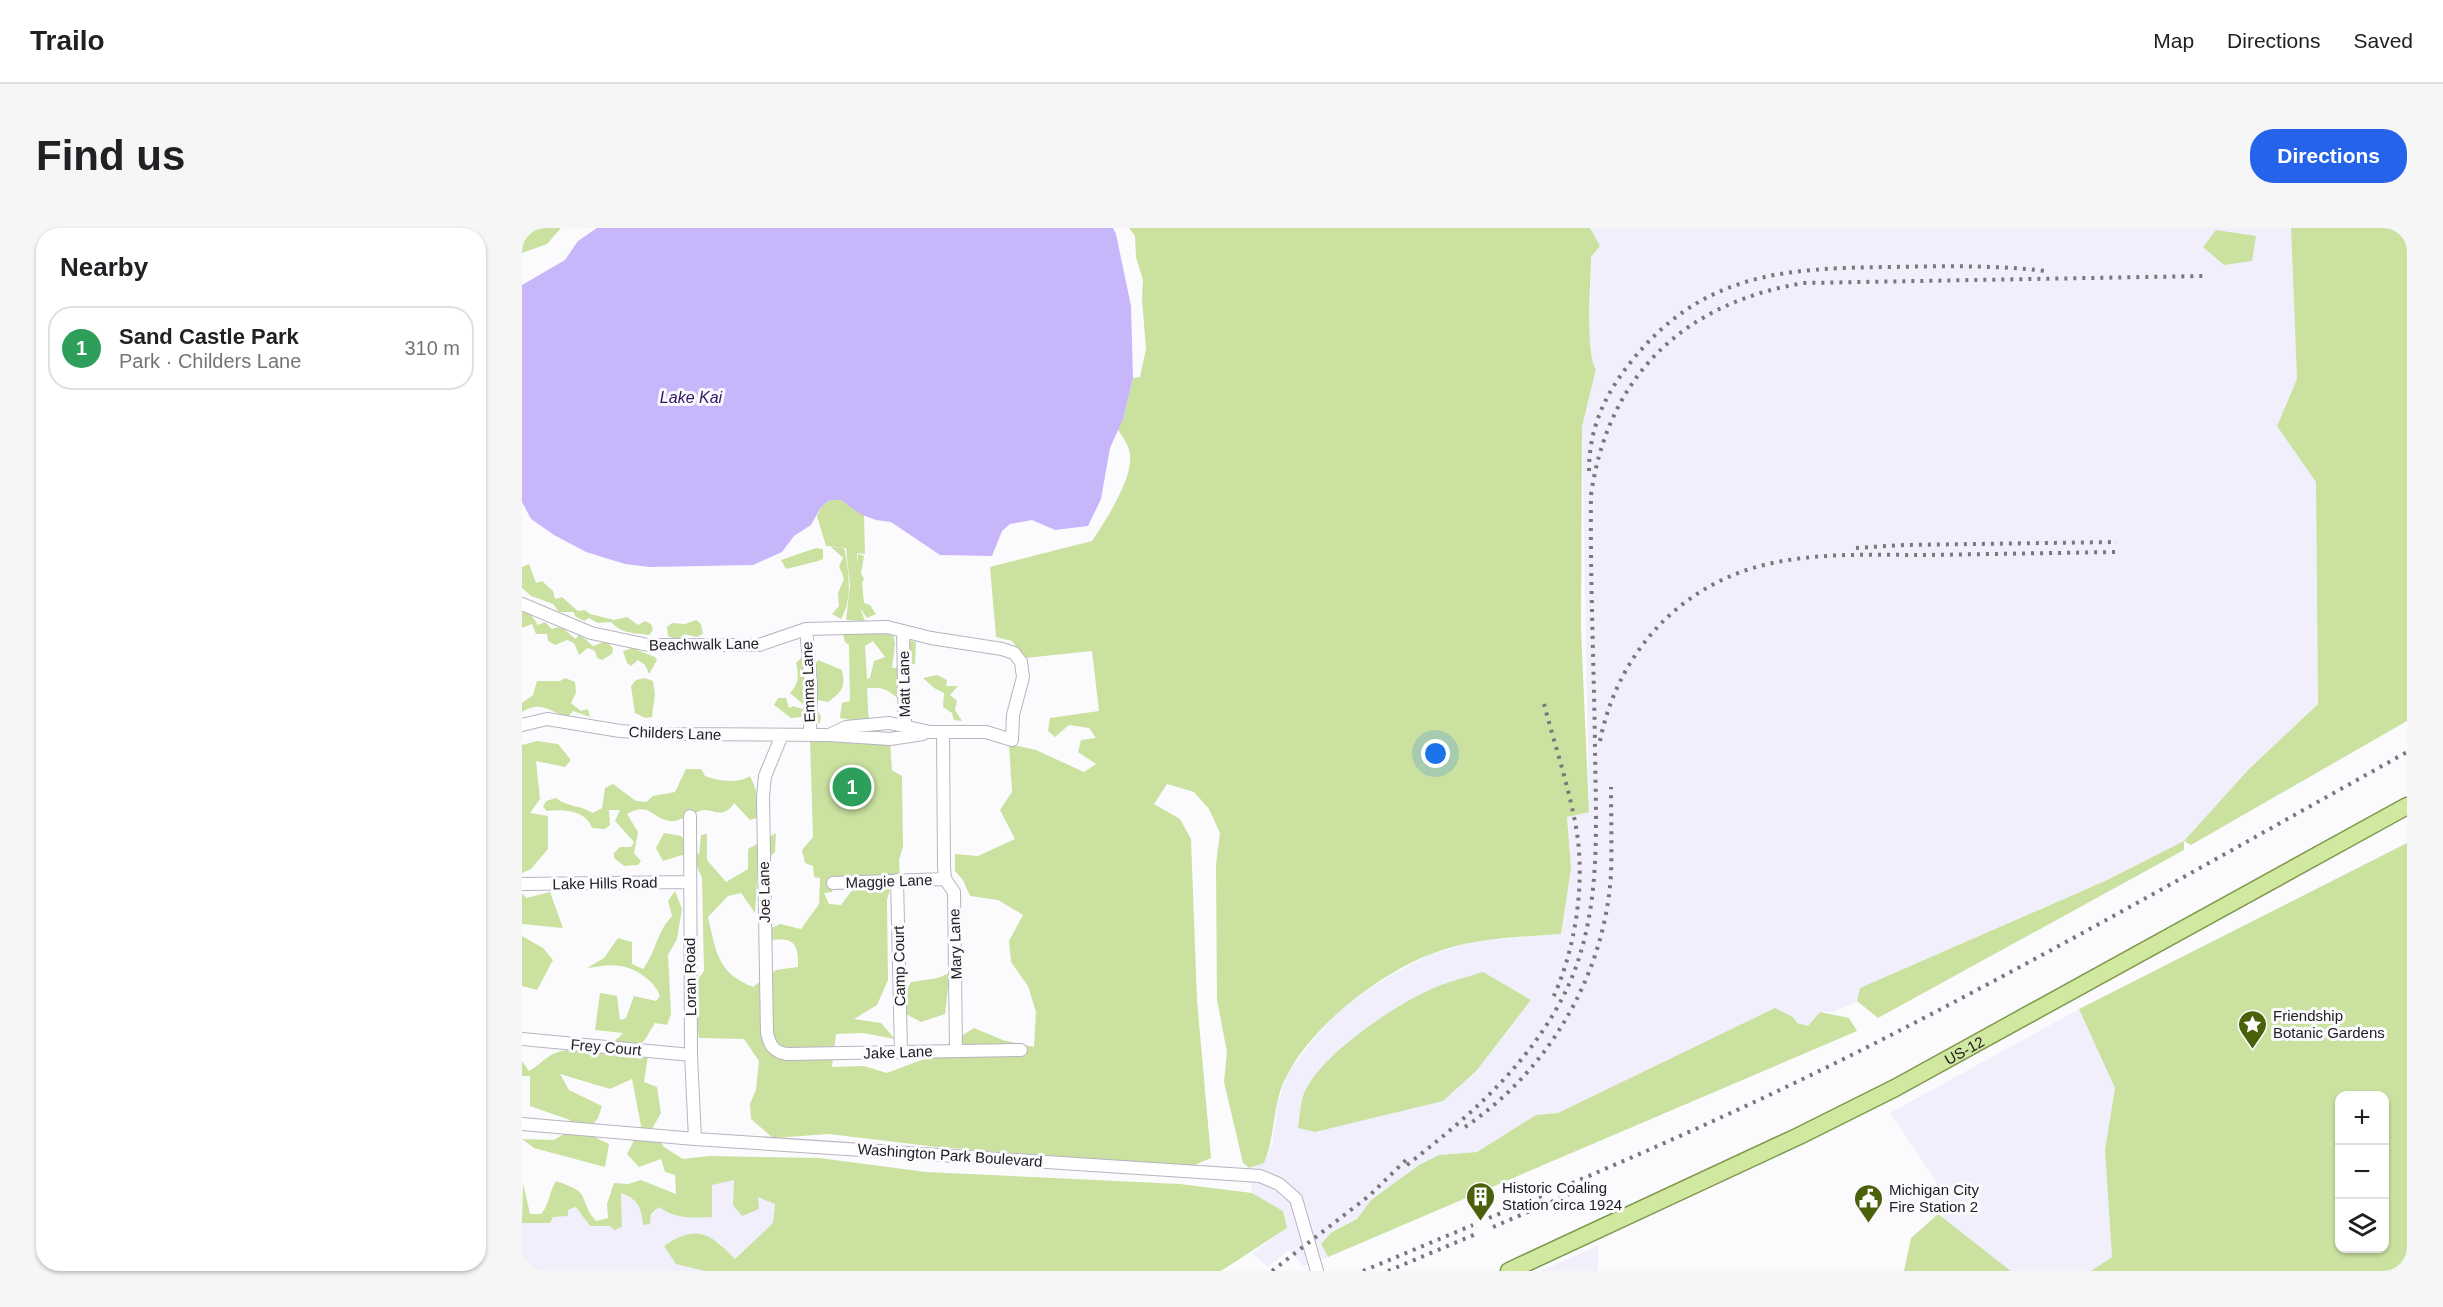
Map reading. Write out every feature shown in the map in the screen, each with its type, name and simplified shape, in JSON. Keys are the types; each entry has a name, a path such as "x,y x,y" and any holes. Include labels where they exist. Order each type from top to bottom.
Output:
{"main road":[{"name":"US-12","path":"1509,1271 1802,1135 1895,1088 2407,806"}],"street":[{"name":"Beachwalk Lane","path":"522,604 591,633 648,645 759,645 806,629 887,627 1014,653 1021,662 1023,677 1013,715 1012,740"},
{"name":"Emma Lane","path":"806,629 811,684 810,735"},
{"name":"Matt Lane","path":"903,631 905,732"},
{"name":"Childers Lane","path":"522,725 547,719 653,734 829,735 846,727 864,725 905,732 986,732 1012,740"},
{"name":"Mary Lane","path":"936,732 945,879 954,892 956,1050"},
{"name":"Joe Lane","path":"775,1051 767,1033 762,797 765,776 782,735"},
{"name":"Loran Road","path":"690,816 688,882 695,1138"},
{"name":"Maggie Lane","path":"833,883 945,879"},
{"name":"Camp Court","path":"897,880 901,1052"},
{"name":"Lake Hills Road","path":"522,884 688,882"},
{"name":"Frey Court","path":"522,1039 691,1055"},
{"name":"Jake Lane","path":"775,1051 787,1054 1021,1050"},
{"name":"Washington Park Boulevard","path":"522,1124 695,1138 1260,1176 1279,1184 1296,1199 1317,1271"}],"shaded area":[{"path":"1590,228 2291,228 2297,379 2277,426 2316,482 2318,704 2248,770 2184,841 2105,881 1860,988 1857,1001 1833,1012 1820,1012 1809,1026 1797,1023 1558,1113 1536,1115 1477,1152 1439,1155 1419,1165 1371,1200 1357,1219 1332,1232 1321,1244 1328,1257 1303,1266 1289,1250 1268,1267 1252,1253 1287,1228 1283,1211 1252,1193 1249,1168 1264,1163 1272,1145 1278,1103 1286,1075 1312,1041 1343,1007 1383,980 1431,954 1477,941 1561,934 1571,869 1567,816 1589,811 1582,427 1596,370 1592,364 1590,341 1591,257 1600,246","holes":["1435,988 1531,1001 1477,1070 1391,1113 1315,1132 1298,1128 1320,1069 1353,1038 1397,1007"]},
{"path":"2079,1009 2115,1088 2105,1150 2112,1257 2091,1271 2011,1271 1938,1214 1926,1190 1937,1183 1890,1113"},
{"path":"734,1179 733,1205 758,1196 775,1204 773,1223 735,1259 718,1241 705,1271 522,1271 522,1223 550,1223 553,1217 577,1207 590,1226 622,1227 621,1193 633,1197 642,1209 644,1225 659,1207 712,1185"},
{"path":"1598,1246 1598,1271 1540,1271"}],"green space":[{"path":"522,228 561,228 547,244 522,253"},
{"path":"1129,228 1590,228 1600,246 1591,257 1590,333 1596,369 1582,427 1581,630 1589,812 1567,817 1571,869 1561,934 1495,939 1431,954 1390,974 1349,1003 1313,1038 1287,1075 1276,1107 1271,1141 1264,1163 1249,1168 1243,1163 1224,1082 1227,1052 1217,1000 1216,864 1220,833 1209,809 1194,792 1167,784 1154,804 1180,819 1191,839 1197,1000 1211,1158 1188,1168 937,1147 829,1134 773,1138 751,1119 750,1104 756,1090 759,1061 744,1039 699,1038 693,1001 694,984 704,971 702,878 696,864 682,855 663,861 656,848 664,833 681,836 699,855 701,835 707,834 707,860 726,882 748,869 748,849 776,833 775,852 758,867 755,913 741,893 728,896 708,917 720,960 732,975 741,981 753,987 776,970 798,967 797,950 791,942 786,940 763,941 760,934 780,924 801,929 819,904 820,878 814,877 813,866 805,863 802,850 813,837 810,740 890,739 892,770 902,776 903,847 899,860 900,876 894,876 887,900 888,980 877,1005 854,1019 881,1023 895,1039 863,1033 836,1034 832,1067 864,1066 887,1073 924,1059 974,1028 1003,1040 1034,1047 1036,1012 1028,986 1011,962 1009,941 1023,915 998,900 970,896 963,880 955,871 955,854 978,856 1015,839 1000,810 1012,792 1009,744 1036,750 1084,772 1096,764 1078,752 1081,740 1096,738 1089,728 1069,725 1055,737 1048,731 1050,718 1099,711 1092,651 1025,658 1012,641 996,637 990,567 1092,541 1123,487 1130,464 1130,454 1117,428 1123,419 1133,378 1140,377 1146,349 1142,299 1143,280 1136,257 1135,236","holes":["837,877 856,885 841,905 829,904 824,893 832,892"]},
{"path":"2291,228 2407,228 2407,721 2191,845 2184,841 2248,770 2318,704 2316,482 2277,426 2297,379"},
{"path":"2216,230 2256,236 2252,261 2224,265 2203,247"},
{"path":"830,500 841,500 864,515 865,554 857,553 857,565 858,554 864,556 861,573 864,579 862,583 864,603 870,605 876,614 867,618 860,608 865,621 846,620 850,585 846,548 826,546 817,516 821,507"},
{"path":"831,547 844,548 847,565 849,594 841,619 832,614 839,606 838,593 844,579 839,566 843,558"},
{"path":"816,548 823,549 823,559 786,569 781,560"},
{"path":"529,564 536,583 542,581 553,591 555,599 562,597 578,611 585,610 590,614 614,620 627,617 638,625 645,621 651,624 653,630 649,635 629,632 611,622 598,623 589,618 584,621 576,617 573,612 559,612 553,604 531,596 522,588 522,567"},
{"path":"522,611 531,614 538,625 545,622 552,629 562,628 576,639 579,634 593,646 606,641 613,648 612,654 602,660 597,658 595,651 588,648 579,655 574,643 567,640 555,645 548,641 547,634 536,634 532,624 522,628"},
{"path":"696,620 701,624 703,634 697,637 684,634 678,640 668,636 667,627 672,623 685,624"},
{"path":"878,631 893,634 895,644 892,668 896,668 908,640 916,642 915,664 909,665 912,695 911,699 901,703 911,711 910,720 897,719 898,699 888,691 877,688 867,688 869,725 851,726 851,720 840,718 842,703 850,701 849,645 845,642 843,633","holes":["873,641 885,657 874,661 870,678 867,679 865,646"]},
{"path":"632,648 655,657 657,660 649,674 645,665 638,660 631,666 627,663 623,651"},
{"path":"802,657 814,658 816,663 818,660 842,670 843,685 840,692 828,702 818,700 815,708 821,716 820,723 802,722 802,717 791,718 774,705 778,698 786,698 789,708 793,706 803,709 804,705 790,693 798,679 796,663"},
{"path":"937,675 947,680 946,686 958,686 950,695 957,701 955,710 962,721 954,720 952,713 943,707 944,693 923,678"},
{"path":"565,678 575,682 576,693 571,703 581,711 588,709 590,717 573,711 567,718 539,707 522,712 522,703 533,695 537,681 560,681"},
{"path":"645,678 653,681 655,694 652,717 645,718 635,713 631,686 636,680"},
{"path":"537,741 558,744 571,760 565,767 536,761 540,799 530,813 548,816 548,849 531,869 522,873 522,745"},
{"path":"686,769 701,769 705,776 722,780 734,781 750,776 761,806 757,818 750,820 734,803 724,812 705,810 674,821 646,810 635,810 627,814 638,832 634,853 641,861 638,865 624,866 614,858 614,853 620,847 631,847 634,842 615,821 620,810 609,810 610,825 605,829 592,828 585,817 579,814 560,810 547,811 543,807 546,801 556,798 593,813 602,808 605,788 613,784 636,801 646,802 653,796 675,792"},
{"path":"2184,841 2184,850 1878,1018 1857,1001 1860,988 2105,881"},
{"name":"Friendship Botanic Gardens","path":"2407,843 2407,1271 2091,1271 2112,1257 2105,1150 2115,1088 2079,1009"},
{"path":"675,891 682,909 677,939 668,955 671,1014 667,1025 655,1023 644,1041 619,1057 648,1056 644,1082 657,1087 661,1113 652,1129 664,1147 683,1159 709,1156 819,1158 926,1172 1180,1184 1252,1193 1283,1211 1287,1228 1221,1271 705,1271 676,1264 664,1246 686,1235 702,1234 718,1243 735,1259 773,1223 775,1204 758,1197 759,1209 742,1216 733,1205 734,1180 712,1185 712,1217 678,1216 659,1207 651,1214 650,1224 643,1225 638,1205 621,1193 622,1227 614,1230 610,1226 590,1226 576,1207 568,1210 568,1216 553,1217 550,1223 522,1223 523,1183 530,1214 541,1214 544,1211 556,1181 581,1193 596,1221 608,1218 607,1204 614,1183 628,1184 641,1180 676,1194 675,1175 665,1172 661,1159 639,1167 627,1154 641,1126 632,1079 610,1089 560,1074 569,1090 602,1106 598,1118 586,1133 609,1144 605,1167 534,1148 522,1139 554,1140 567,1132 570,1120 530,1106 530,1076 522,1076 522,1061 529,1071 553,1054 562,1051 596,1049 613,1042 623,1033 595,1030 600,993 617,996 620,1020 626,1018 634,996 656,1001 660,996 649,980 632,969 612,965 587,968 604,958 618,938 632,942 632,964 643,969 663,928 672,916 668,901"},
{"path":"550,892 563,928 522,924 522,893 526,898"},
{"path":"522,936 543,948 553,960 537,990 522,986"},
{"path":"1483,972 1531,1000 1477,1070 1443,1101 1315,1132 1298,1128 1305,1091 1327,1061 1344,1046 1362,1031 1418,995 1446,983"},
{"path":"947,974 959,980 959,987 948,988 945,1014 921,1022 897,1009 911,982 938,978"},
{"path":"1775,1008 1793,1017 1797,1023 1808,1026 1820,1012 1849,1018 1857,1031 1328,1257 1321,1244 1332,1232 1357,1219 1371,1200 1419,1165 1439,1155 1477,1152 1536,1115 1558,1113"},
{"path":"1938,1214 2011,1271 1904,1271 1911,1238"}],"water":[{"name":"Lake Kai","path":"597,228 1113,228 1131,306 1133,378 1123,419 1110,448 1101,499 1088,526 1055,530 1032,520 1010,524 1002,531 992,556 940,555 891,522 876,520 860,514 841,500 830,500 821,507 811,525 794,536 782,552 753,565 650,567 625,564 586,552 554,535 531,519 522,502 522,285 565,260 578,241"}],"railway":[{"path":"1589,471 1595,427 1621,375 1658,333 1686,310 1716,293 1748,281 1816,270 1949,266 2046,271"},
{"path":"1407,1165 1471,1112 1510,1073 1527,1052 1558,1006 1573,976 1583,945 1590,913 1596,848 1591,495 1600,452 1615,414 1635,380 1660,351 1689,327 1723,307 1762,293 1804,283 2203,276"},
{"path":"1856,548 1903,545 2117,542"},
{"path":"1600,741 1608,710 1621,680 1637,653 1656,629 1679,607 1704,589 1733,575 1764,565 1824,556 2117,552"},
{"path":"1544,704 1577,833 1580,875 1572,940 1567,961 1552,1000"},
{"path":"1489,1218 1691,1131 1889,1036 2084,932 2407,752"},
{"path":"1465,1127 1495,1104 1522,1078 1546,1049 1567,1017 1584,984 1597,948 1606,912 1611,874 1611,787"},
{"path":"1272,1271 1370,1195 1410,1156"},
{"path":"1493,1227 1572,1193"},
{"path":"1363,1271 1473,1225"},
{"path":"1388,1271 1476,1234"}],"place":[{"name":"Sand Castle Park","path":"852,787"},
{"name":"Friendship Botanic Gardens","path":"2252,1050"},
{"name":"Historic Coaling Station circa 1924","path":"1481,1222"},
{"name":"Michigan City Fire Station 2","path":"1868,1224"}]}
